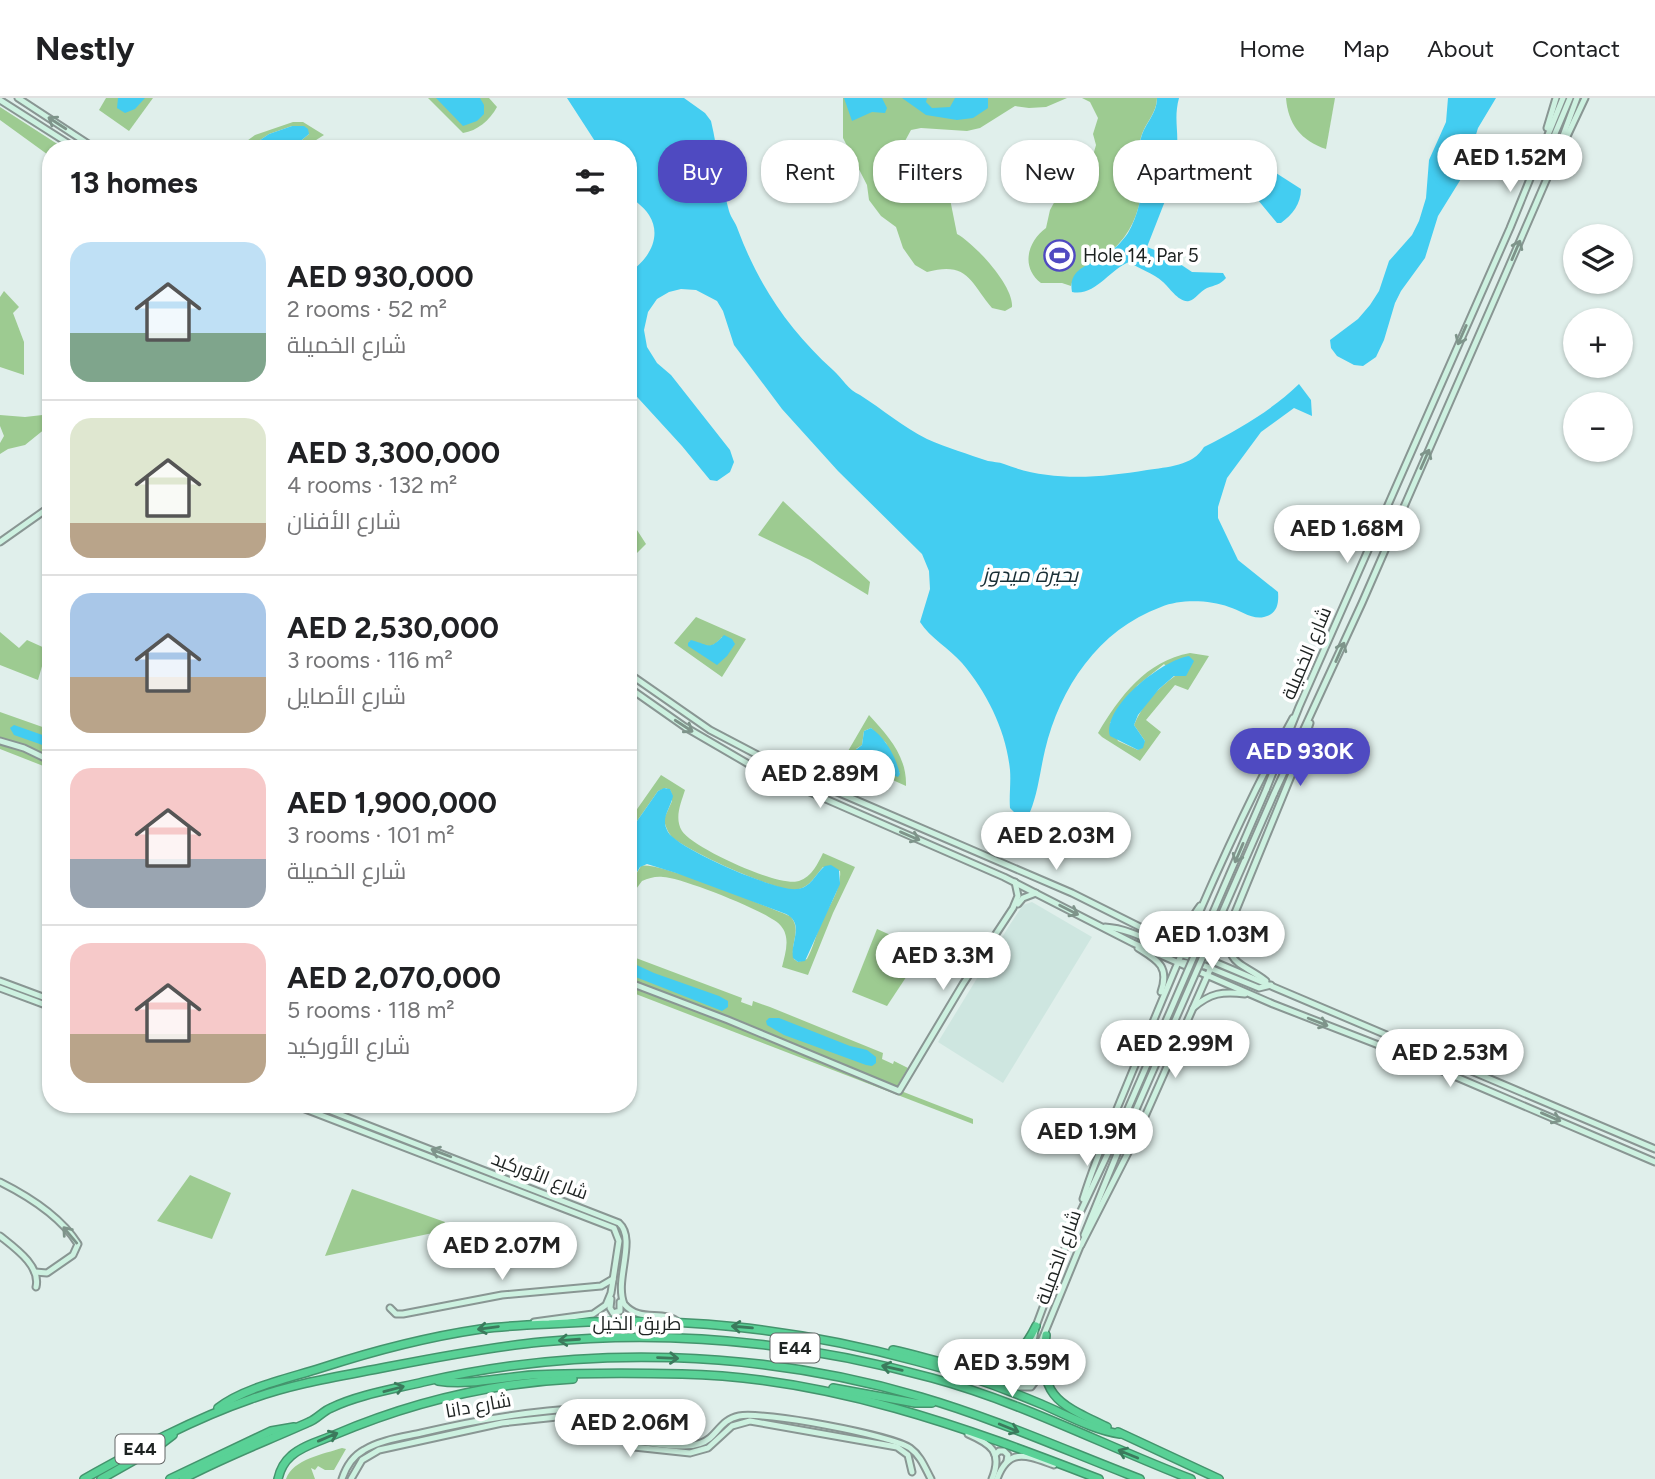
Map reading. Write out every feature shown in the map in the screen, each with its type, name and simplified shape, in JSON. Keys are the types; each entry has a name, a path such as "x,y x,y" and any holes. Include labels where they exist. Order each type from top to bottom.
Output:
{"highway":[{"path":"213,1414 236,1397 360,1356 464,1332 527,1325 611,1321 679,1323 788,1332 872,1350 964,1376 1098,1429 1120,1434"},
{"path":"872,1350 895,1351 966,1368 988,1369 1017,1354 1036,1326"},
{"path":"1046,1335 1044,1368 1053,1394 1069,1409 1219,1479"},
{"name":"طريق الخيل","path":"84,1479 178,1429 213,1414 254,1398 313,1382 504,1347 607,1338 724,1340 824,1353 935,1379 1008,1404 1192,1479"},
{"name":"طريق الخيل","path":"298,1427 313,1420 328,1408 492,1368 622,1357 682,1358 799,1370 879,1386 938,1402 1140,1479"},
{"path":"434,1380 463,1382 533,1375 691,1374 763,1381 853,1397 917,1413 962,1427 1099,1479"},
{"path":"278,1479 284,1464 297,1451 393,1412 491,1389 598,1375"},
{"path":"763,1381 789,1381 915,1403 938,1402"},
{"path":"170,1479 271,1431 298,1427"},
{"path":"183,1479 237,1452 298,1427"},
{"path":"101,1479 161,1445 178,1429"}],"main road":[{"path":"18,98 82,140"},
{"path":"1543,141 1556,98"},
{"name":"شارع الخميلة","path":"1563,98 1117,1134 1079,1212 1030,1348 1010,1372 1011,1380 1019,1387 1031,1387 1037,1379 1038,1352 1091,1213 1274,794 1312,715 1548,176 1585,98"},
{"name":"شارع الخميلة","path":"1534,170 1554,136 1570,98"},
{"name":"شارع الخميلة","path":"1548,176 1577,98"},
{"path":"0,100 63,140"},
{"path":"0,542 42,512"},
{"path":"637,679 700,724 774,764 1072,894 1148,931 1182,952"},
{"path":"637,693 685,727 750,765 1015,883 1133,943 1655,1162"},
{"path":"1079,1212 1105,1135 1182,952 1234,836 1299,707"},
{"path":"1081,1245 1135,1139 1232,920 1302,748 1312,715"},
{"path":"0,741 42,757"},
{"path":"1013,908 1018,896 1015,883"},
{"path":"637,985 899,1091 962,984 1013,908 1023,898 1036,893"},
{"path":"1148,931 1154,929 1172,933 1181,930 1190,923 1205,902"},
{"path":"1232,920 1229,947 1234,960 1271,985"},
{"path":"1102,927 1124,930 1213,961 1655,1149"},
{"path":"1133,943 1156,960 1162,968 1164,979 1159,1006"},
{"path":"1178,962 1210,968 1259,988 1271,985"},
{"path":"0,981 42,997"},
{"path":"0,988 42,1004"},
{"path":"1190,1010 1204,999 1220,993 1255,996"},
{"name":"شارع الأوركيد","path":"315,1113 612,1227 619,1238 611,1293"},
{"name":"شارع الأوركيد","path":"336,1113 623,1226 627,1237 620,1285"},
{"path":"474,1175 480,1173 491,1177 498,1176"},
{"path":"0,1182 53,1218 77,1242 73,1255 49,1272 36,1287 35,1272"},
{"path":"0,1236 35,1272 49,1272"},
{"path":"390,1308 401,1315 477,1299 601,1286 613,1279"},
{"path":"611,1293 610,1309 616,1313 621,1308 618,1293 620,1285"},
{"path":"620,1285 622,1300 631,1311 640,1315 670,1317 679,1323"},
{"path":"527,1325 596,1312 606,1305 611,1293"},
{"name":"شارع دانا","path":"342,1479 347,1467 359,1453 391,1440 507,1416 591,1408 610,1415 632,1437 647,1443 699,1444 708,1440 727,1420 743,1415 850,1431 909,1448 920,1458 931,1479"},
{"path":"917,1413 983,1441 991,1447 996,1465 994,1479"},
{"name":"شارع دانا","path":"351,1479 362,1460 383,1449 502,1423 589,1415 606,1420 626,1443 643,1449 700,1452 711,1446 732,1426 750,1421 897,1447 908,1455 912,1472"},
{"path":"994,1479 1007,1461 1008,1455 999,1451 995,1455"},
{"path":"1007,1461 1026,1456 1070,1468"}],"shaded area":[{"path":"1032,902 1092,937 1003,1083 938,1042 1023,905"}],"green space":[{"path":"106,98 153,98 129,131 99,110"},
{"path":"428,98 489,98 497,107 483,124 463,133"},
{"path":"843,98 1067,98 1046,107 1015,106 980,128 967,131 921,128 911,130 906,140 873,140 873,203 951,203 957,234 992,266 1007,288 1012,307 1005,311 992,308 973,282 960,272 941,269 927,272 915,265 903,248 896,227 881,216 869,200 867,185 859,169 859,140 843,138"},
{"path":"1082,98 1157,98 1140,140 1113,140 1113,203 1139,204 1130,229 1120,243 1079,272 1071,286 1041,283 1030,269 1029,254 1035,240 1046,228 1054,203 1099,203 1099,140 1095,140 1093,134 1098,118 1090,102"},
{"path":"1286,98 1335,98 1326,149 1309,141 1297,130"},
{"path":"0,107 51,140 42,140 42,150 0,120"},
{"path":"293,122 303,122 324,135 316,140 302,140 309,134 292,126 260,140 248,140 255,135"},
{"path":"4,291 19,307 13,313 24,342 24,375 0,367 0,297"},
{"path":"0,415 42,415 42,431 25,445 0,454 0,443 4,436"},
{"path":"783,501 870,582 868,595 810,560 758,535"},
{"path":"637,530 646,544 637,553"},
{"path":"696,617 746,639 722,677 674,643","holes":["722,637 732,648 723,658 689,641 710,646"]},
{"path":"0,632 19,648 27,640 42,647 42,666 38,680 0,665"},
{"path":"1190,653 1209,656 1188,690 1175,685 1146,720 1161,732 1140,761 1098,733 1115,706 1136,682 1147,672 1174,657","holes":["1164,664 1175,676 1151,698 1137,718 1134,725 1145,741 1138,750 1118,741 1110,723 1138,685"]},
{"path":"0,712 42,727 42,754 29,747 0,738"},
{"path":"869,715 900,756 906,786 844,758","holes":["871,728 886,743 900,774 885,769 875,751 868,754 856,749 862,745 864,731"]},
{"path":"0,742 42,758 42,765 0,749"},
{"path":"661,775 685,790 678,816 682,831 719,856 757,873 789,882 808,876 823,853 855,867 808,975 782,967 787,941 781,926 774,920 725,897 673,879 650,878 642,881 637,888 637,872 641,866 668,870 790,916 796,932 794,959 798,962 807,959 834,898 840,871 823,867 811,882 794,890 769,884 696,852 673,838 664,819 672,801 671,791 666,788 658,791 637,821 637,809"},
{"path":"877,929 924,950 887,1006 852,992"},
{"path":"637,958 742,998 741,1002 752,1006 753,1001 770,1007 883,1053 882,1059 908,1068 896,1088 743,1022 637,983"},
{"path":"637,988 973,1119 973,1124 637,994"},
{"path":"190,1175 231,1193 212,1239 157,1221"},
{"path":"352,1189 445,1222 442,1231 325,1256"},
{"path":"346,1449 334,1470 325,1470 318,1466 315,1470 311,1468 315,1479 286,1479 302,1462"}],"water":[{"path":"118,98 145,98 135,109 125,113 117,108"},
{"path":"436,98 480,98 484,105 484,114 477,121 463,126"},
{"name":"بحيرة ميدوز","path":"567,98 684,98 705,113 711,121 715,140 658,140 658,203 727,203 746,250 766,288 803,339 852,390 910,429 942,445 1021,470 1056,476 1093,476 1163,468 1193,458 1204,447 1266,411 1299,384 1311,400 1312,416 1294,408 1261,432 1227,478 1218,507 1218,518 1238,560 1278,592 1274,611 1260,618 1213,603 1177,603 1139,617 1118,630 1085,664 1072,684 1052,727 1030,812 1017,815 1010,808 1008,755 994,713 980,687 962,663 920,622 930,589 929,571 922,554 838,471 782,409 734,345 717,301 696,290 681,289 669,292 657,299 648,312 644,330 647,347 657,363 671,375 730,450 734,462 730,472 717,481 710,480 637,397 637,266 651,248 654,232 649,215 637,202 637,140 594,140"},
{"path":"844,98 882,98 887,108 885,113 872,112 852,121"},
{"path":"902,98 927,98 926,102 932,108 950,107 955,98 988,98 988,108 973,118 957,120 926,115"},
{"path":"1157,98 1179,98 1177,140 1141,140 1155,109"},
{"path":"1448,98 1496,98 1478,128 1464,174 1438,216 1425,258 1395,303 1376,357 1363,366 1354,365 1337,356 1331,348 1330,340 1358,319 1370,305 1379,291 1389,261 1412,235 1419,221 1426,198 1429,160 1446,122"},
{"path":"292,126 304,126 309,134 302,140 260,140"},
{"path":"1277,174 1301,189 1301,194 1292,213 1281,223 1277,223 1260,203 1277,203"},
{"path":"1140,203 1164,203 1147,247 1165,254 1192,272 1223,273 1226,278 1185,301 1159,279 1129,262 1095,287 1072,292 1071,285 1075,274 1112,251 1132,226"},
{"path":"724,635 735,644 717,665 688,646 691,640 712,645"},
{"path":"1189,656 1194,661 1186,676 1174,676 1159,689 1138,715 1134,725 1145,741 1143,748 1138,750 1110,736 1110,724 1124,699 1150,675 1178,659"},
{"path":"14,725 42,735 42,745 14,735 10,728"},
{"path":"871,728 893,754 900,774 898,777 888,773 875,751 860,759 853,756 853,752 862,745 864,731"},
{"path":"670,789 673,796 665,818 668,832 708,858 750,877 797,889 806,886 825,866 831,865 839,870 840,884 805,961 798,962 793,958 796,928 792,918 786,914 647,864 637,872 637,821 658,791"},
{"path":"637,965 719,996 728,1001 728,1007 722,1011 637,978"},
{"path":"769,1018 779,1018 867,1050 876,1057 876,1063 872,1066 866,1065 784,1035 767,1025"}],"place":[{"name":"Hole 14, Par 5","path":"1060,255"}]}
